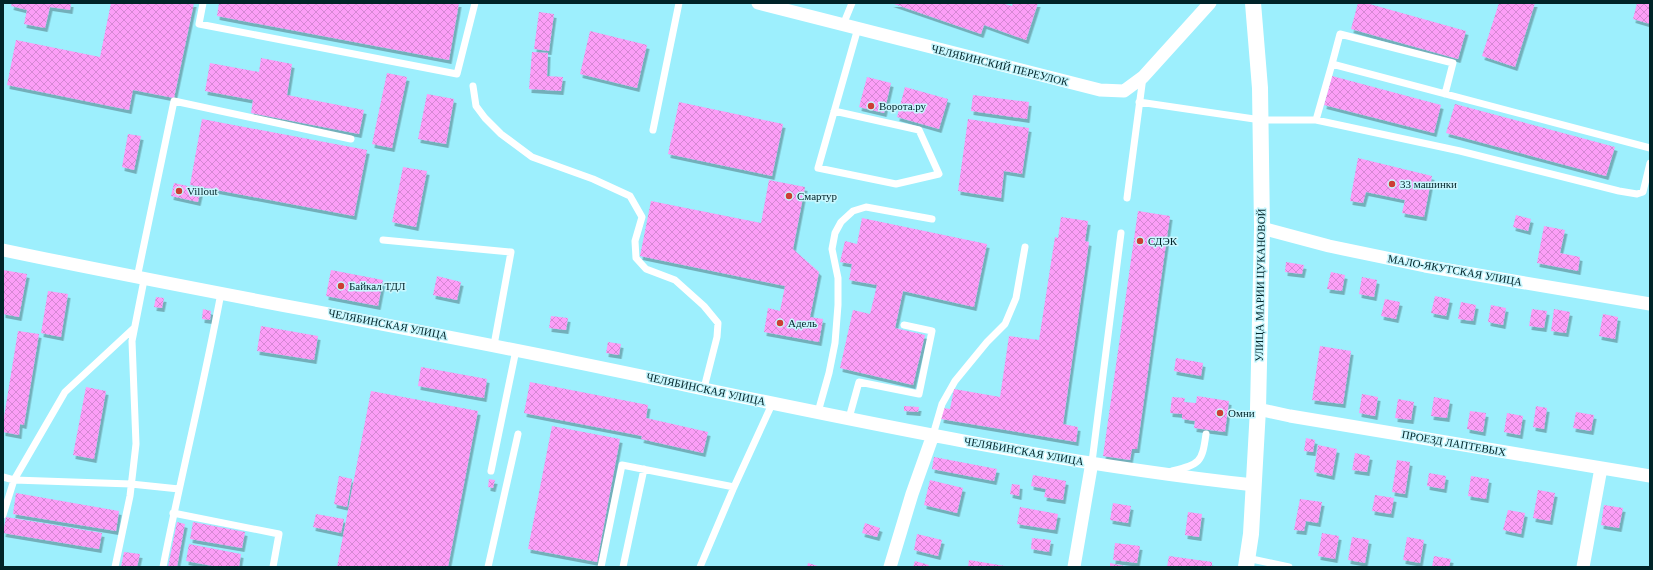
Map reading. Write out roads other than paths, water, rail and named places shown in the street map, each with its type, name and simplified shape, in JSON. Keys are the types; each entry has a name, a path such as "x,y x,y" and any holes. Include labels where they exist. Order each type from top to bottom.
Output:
{"street":[{"name":"ЧЕЛЯБИНСКИЙ ПЕРЕУЛОК","path":"758,3 1100,90 1124,91 1143,77 1210,3"},
{"name":"УЛИЦА МАРИИ ЦУКАНОВОЙ","path":"1246,563 1251,534 1258,409 1262,228 1260,88 1253,3"},
{"name":"МАЛО-ЯКУТСКАЯ УЛИЦА","path":"1262,228 1329,246 1418,264 1650,304"},
{"name":"ЧЕЛЯБИНСКАЯ УЛИЦА","path":"3,250 140,279 494,345 933,435 1092,462 1254,485"},
{"name":"ПРОЕЗД ЛАПТЕВЫХ","path":"1258,409 1650,476"},
{"path":"890,567 912,494 933,435"},
{"path":"1074,567 1092,462"},
{"path":"1583,567 1601,468"}],"lane":[{"path":"203,3 199,24 457,74 475,3"},
{"path":"653,130 679,3"},
{"path":"843,25 852,3"},
{"path":"834,111 919,130 939,174 896,184 818,168 834,111 858,28"},
{"path":"1316,120 1340,34 1453,63 1445,94"},
{"path":"1332,64 1650,148"},
{"path":"1127,198 1143,77"},
{"path":"473,86 476,106 485,118 500,134 532,157 593,179 630,196 642,217 635,241 636,258 646,269 675,280 704,306 718,323 717,337 704,388"},
{"path":"115,567 131,484 136,444 132,341 140,279 174,101 351,139"},
{"path":"1139,102 1261,120 1316,120 1460,151 1619,191 1637,194 1643,192 1650,163"},
{"path":"818,412 829,373 835,343 838,306 838,278 832,249 835,233 841,222 853,211 866,207 932,219"},
{"path":"1092,462 1121,233"},
{"path":"383,240 511,252 494,345"},
{"path":"933,435 942,404 955,381 1005,324 1016,298 1025,247"},
{"path":"164,567 174,513 221,293"},
{"path":"849,418 859,382 919,394 932,331 904,325"},
{"path":"3,515 14,480 66,392 134,328"},
{"path":"491,471 516,350"},
{"name":"ЧЕЛЯБИНСКАЯ УЛИЦА","path":"700,567 734,487 773,402"},
{"path":"488,567 518,434"},
{"path":"1166,473 1192,466 1203,455 1206,434"},
{"path":"601,567 622,465 734,487"},
{"path":"623,567 644,469"},
{"path":"3,478 14,480 131,484 179,489"},
{"path":"174,513 279,534 273,567"},
{"path":"1246,563 1289,567"}],"place":[{"name":"Ворота.ру","path":"871,106"},
{"name":"33 машинки","path":"1392,184"},
{"name":"Villout","path":"179,191"},
{"name":"Смартур","path":"789,196"},
{"name":"СДЭК","path":"1140,241"},
{"name":"Байкал ТДЛ","path":"341,286"},
{"name":"Адель","path":"780,323"},
{"name":"Омни","path":"1220,413"}]}
